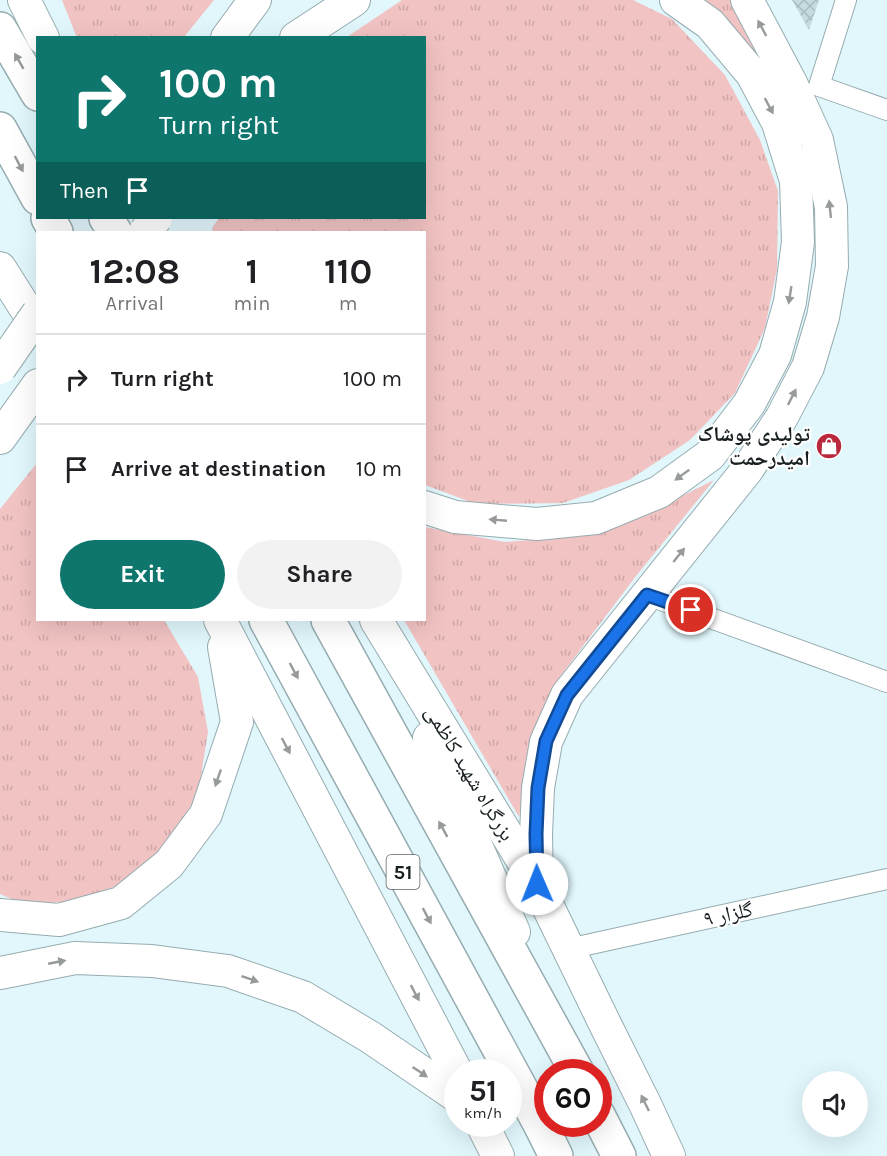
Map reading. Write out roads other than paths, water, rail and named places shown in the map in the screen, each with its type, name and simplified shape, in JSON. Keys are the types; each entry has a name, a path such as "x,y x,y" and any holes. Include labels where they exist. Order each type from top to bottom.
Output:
{"highway":[{"path":"0,29 36,90"},
{"path":"0,129 36,194"},
{"name":"51","path":"267,621 556,1156"},
{"path":"329,621 570,1059"},
{"path":"609,1137 619,1156"}],"main road":[{"path":"24,0 44,36"},
{"path":"35,0 44,36"},
{"path":"285,36 311,0"},
{"path":"299,36 354,0"},
{"path":"426,508 455,517 537,524 596,518 658,492 710,455 749,404 775,355 790,302 798,242 795,181 778,123 752,74 710,24 676,0"},
{"path":"537,884 538,788 546,741 567,695 747,470 782,417 808,367 823,316 832,266 831,207 817,140 791,83 747,0"},
{"path":"94,231 104,219"},
{"path":"146,231 155,219"},
{"path":"0,268 36,325"},
{"path":"0,368 36,317"},
{"path":"0,438 36,388"},
{"path":"0,915 59,920 121,903 169,864 206,814 237,722 220,621"},
{"path":"221,621 450,1059"},
{"path":"376,621 571,1059"},
{"name":"بزرگراه شهید کاظمی","path":"377,621 537,884 669,1156"},
{"path":"0,973 75,958 152,961 228,971 303,998 370,1038 444,1088"},
{"path":"488,1137 498,1156"}],"street":[{"path":"846,0 819,86 887,110"},
{"path":"647,595 887,682"},
{"name":"گلزار ۹","path":"568,949 887,879"}],"place":[{"name":"تولیدی پوشاک امیدرحمت","path":"829,446"}]}
